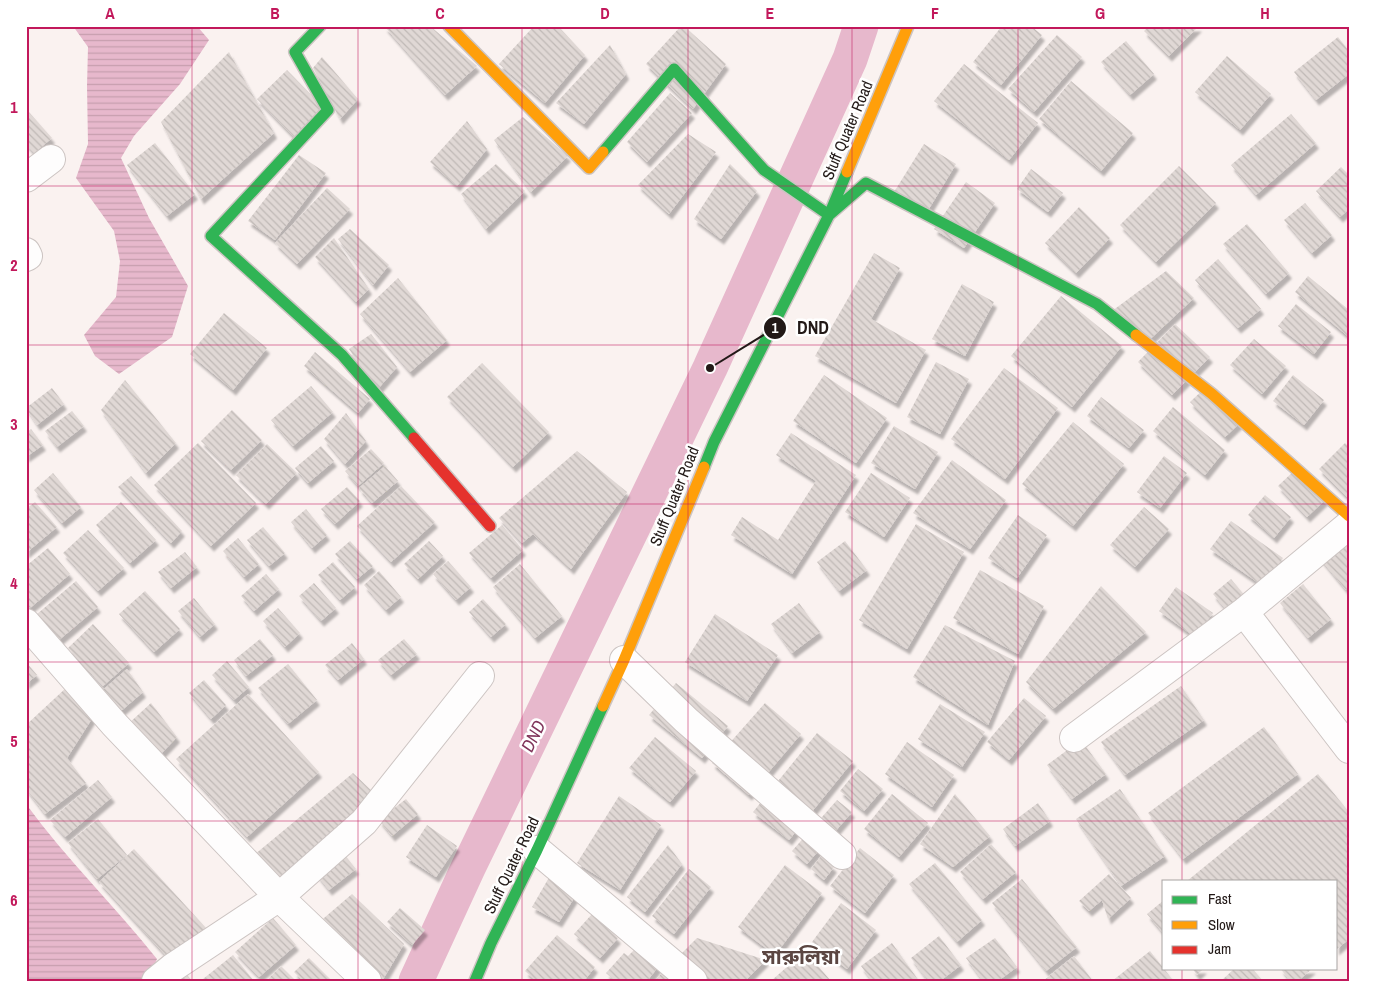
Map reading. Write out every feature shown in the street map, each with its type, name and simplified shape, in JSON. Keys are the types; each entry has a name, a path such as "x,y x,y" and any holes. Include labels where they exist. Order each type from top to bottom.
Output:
{"street":[{"path":"320,26 295,52 328,110 210,236 342,355 490,526"},
{"path":"449,26 589,168 674,69 764,170 828,214 866,183 1097,304 1212,394 1349,516"},
{"name":"Stuff Quater Road","path":"476,981 624,660 714,442 828,214 908,26"},
{"path":"26,178 51,159"},
{"path":"26,252 28,256 26,257"},
{"path":"1074,738 1244,612 1349,525"},
{"path":"1244,612 1349,749"},
{"path":"26,623 114,724 279,897 367,981"},
{"path":"624,660 686,720 842,855"},
{"path":"156,981 172,968 279,897 364,822 480,676"},
{"path":"537,850 693,981"}],"shaded area":[{"path":"73,26 197,26 209,40 180,84 134,136 121,158 149,218 188,286 172,337 119,374 95,356 84,335 116,297 120,261 114,231 76,178 88,144 88,47"},
{"path":"26,804 57,844 157,959 148,979 145,981 26,981"}],"building":[{"path":"384,26 430,26 477,66 445,95"},
{"path":"534,26 558,26 585,55 545,103 499,64"},
{"path":"681,26 684,26 726,64 693,109 646,64"},
{"path":"1002,26 1031,26 1042,35 1001,85 973,62"},
{"path":"1149,26 1199,26 1169,56 1144,31"},
{"path":"1057,35 1082,57 1034,112 1008,89"},
{"path":"1338,37 1349,51 1349,74 1316,100 1294,72"},
{"path":"1126,41 1154,74 1130,95 1101,62"},
{"path":"610,45 626,74 584,124 556,103"},
{"path":"229,52 274,133 201,199 161,122"},
{"path":"1227,56 1271,94 1240,130 1195,92"},
{"path":"322,57 358,99 340,119 313,68"},
{"path":"964,64 1038,123 1009,160 934,101"},
{"path":"287,70 324,108 294,137 257,99"},
{"path":"1071,81 1133,133 1101,171 1039,119"},
{"path":"670,93 692,113 647,162 627,142"},
{"path":"28,111 52,138 34,153 26,144 26,114"},
{"path":"1291,114 1316,143 1256,195 1231,165"},
{"path":"523,117 568,156 531,192 494,140"},
{"path":"467,121 487,149 457,186 430,162"},
{"path":"688,134 716,152 669,214 638,185"},
{"path":"155,143 195,194 167,216 127,165"},
{"path":"924,144 956,164 927,212 894,192"},
{"path":"299,155 326,173 275,240 248,221"},
{"path":"496,164 525,191 486,229 461,194"},
{"path":"730,164 757,191 721,239 694,219"},
{"path":"1179,166 1216,203 1156,262 1120,225"},
{"path":"1341,167 1349,175 1349,209 1340,217 1316,191"},
{"path":"1031,169 1063,193 1048,212 1017,189"},
{"path":"966,182 995,203 964,248 934,229"},
{"path":"327,188 350,209 297,264 275,243"},
{"path":"1305,203 1332,235 1312,253 1284,220"},
{"path":"1079,207 1110,238 1076,273 1045,243"},
{"path":"1247,224 1289,273 1266,294 1223,244"},
{"path":"350,229 389,265 373,285 338,239"},
{"path":"334,238 369,289 356,302 315,257"},
{"path":"874,253 900,268 871,319 926,350 896,403 815,356"},
{"path":"1218,259 1261,309 1238,328 1195,280"},
{"path":"1166,271 1194,298 1147,342 1112,311"},
{"path":"1308,276 1349,310 1349,337 1295,292"},
{"path":"398,278 447,340 410,372 360,314"},
{"path":"962,284 994,302 965,356 932,339"},
{"path":"1061,296 1122,346 1072,407 1011,356"},
{"path":"1296,304 1331,332 1314,354 1278,326"},
{"path":"224,313 267,348 233,390 190,354"},
{"path":"1175,324 1210,357 1172,395 1138,362"},
{"path":"371,334 397,367 377,390 349,349"},
{"path":"1254,339 1286,366 1262,394 1230,365"},
{"path":"315,352 370,399 358,413 304,366"},
{"path":"936,362 969,379 940,434 907,417"},
{"path":"482,363 549,432 513,467 447,397"},
{"path":"1004,368 1058,408 1005,479 951,439"},
{"path":"824,375 887,418 856,463 793,421"},
{"path":"1293,375 1324,400 1304,425 1273,401"},
{"path":"125,380 176,443 146,473 101,410"},
{"path":"1209,384 1243,420 1225,437 1190,402"},
{"path":"311,386 333,412 293,446 271,420"},
{"path":"52,388 64,404 37,425 26,408"},
{"path":"1101,397 1144,430 1129,448 1087,416"},
{"path":"1173,407 1225,450 1205,475 1153,431"},
{"path":"232,410 262,440 231,470 201,441"},
{"path":"72,411 84,426 57,447 45,431"},
{"path":"346,413 366,441 345,464 324,439"},
{"path":"1073,422 1124,464 1073,526 1022,484"},
{"path":"894,426 938,452 915,489 871,463"},
{"path":"31,429 43,445 26,457 26,433"},
{"path":"791,433 856,475 792,574 731,535 742,517 778,540 816,481 776,455"},
{"path":"198,443 256,503 211,546 154,485"},
{"path":"1345,443 1349,447 1349,495 1347,497 1319,469"},
{"path":"267,444 297,473 266,504 236,475"},
{"path":"321,446 334,461 308,483 295,468"},
{"path":"371,449 384,463 358,486 345,471"},
{"path":"577,451 627,492 571,569 533,534 522,543 499,518"},
{"path":"1164,456 1187,473 1160,508 1137,492"},
{"path":"952,460 1006,500 970,549 913,513"},
{"path":"385,466 398,481 372,503 359,488"},
{"path":"1296,469 1326,499 1307,517 1278,486"},
{"path":"53,473 81,507 62,523 34,490"},
{"path":"871,473 910,498 884,537 845,512"},
{"path":"131,476 182,531 171,543 118,487"},
{"path":"401,486 435,522 391,562 357,526"},
{"path":"347,487 360,501 335,524 321,509"},
{"path":"1265,495 1291,517 1274,538 1248,515"},
{"path":"35,502 57,527 26,553 26,509"},
{"path":"121,502 156,540 130,563 96,525"},
{"path":"1144,507 1169,529 1135,567 1110,545"},
{"path":"306,509 327,535 312,548 291,522"},
{"path":"1018,515 1047,535 1017,578 988,558"},
{"path":"1231,521 1283,558 1263,586 1210,549"},
{"path":"916,524 964,552 907,649 859,620"},
{"path":"502,525 523,550 491,578 469,553"},
{"path":"263,527 285,553 269,566 247,540"},
{"path":"88,530 124,568 98,591 63,553"},
{"path":"1349,535 1349,588 1346,590 1313,550"},
{"path":"238,538 259,564 244,577 223,551"},
{"path":"350,541 373,566 357,579 335,554"},
{"path":"429,541 443,556 418,579 404,564"},
{"path":"845,541 867,570 839,591 817,562"},
{"path":"48,548 70,574 30,608 26,603 26,566"},
{"path":"185,552 197,567 171,588 158,572"},
{"path":"448,561 471,587 456,600 433,574"},
{"path":"333,562 355,587 340,600 318,575"},
{"path":"520,564 562,616 535,638 493,587"},
{"path":"980,570 1044,606 1018,654 953,618"},
{"path":"379,571 401,597 386,610 364,585"},
{"path":"266,574 279,589 254,611 241,596"},
{"path":"1231,579 1246,597 1228,612 1213,594"},
{"path":"76,581 98,607 59,640 37,614"},
{"path":"314,583 336,608 321,621 299,596"},
{"path":"1303,584 1331,619 1308,638 1280,603"},
{"path":"1101,586 1146,632 1053,709 1026,682"},
{"path":"1176,587 1213,613 1195,637 1159,611"},
{"path":"145,591 180,629 154,652 119,614"},
{"path":"194,598 215,624 200,637 178,611"},
{"path":"483,599 506,624 491,637 469,612"},
{"path":"799,603 820,632 792,653 771,624"},
{"path":"278,608 300,633 285,647 263,621"},
{"path":"715,614 778,655 747,701 685,662"},
{"path":"93,624 129,663 103,686 68,648"},
{"path":"945,625 1015,661 988,725 913,677"},
{"path":"260,639 273,655 246,676 234,660"},
{"path":"404,639 417,654 391,675 378,660"},
{"path":"352,643 364,659 338,680 325,665"},
{"path":"227,661 249,687 234,700 212,675"},
{"path":"26,662 37,675 26,684"},
{"path":"288,664 317,700 288,724 258,688"},
{"path":"127,669 143,692 114,717 97,695"},
{"path":"204,680 226,705 211,719 189,693"},
{"path":"676,683 728,726 702,758 649,715"},
{"path":"1181,686 1204,720 1125,775 1101,742"},
{"path":"67,687 93,717 67,758 86,783 45,814 26,789 26,725"},
{"path":"248,694 319,772 247,837 176,759"},
{"path":"1024,698 1046,716 1009,760 987,742"},
{"path":"151,703 177,737 156,759 127,725"},
{"path":"765,703 801,734 749,795 712,763"},
{"path":"940,704 985,732 962,767 918,739"},
{"path":"1264,727 1298,774 1183,859 1148,813"},
{"path":"817,733 853,761 789,840 753,812"},
{"path":"655,737 696,771 670,802 629,768"},
{"path":"1081,740 1106,774 1072,799 1047,765"},
{"path":"907,742 954,775 932,807 885,774"},
{"path":"858,769 883,789 864,811 840,791"},
{"path":"353,773 375,794 281,886 254,855"},
{"path":"1318,774 1349,812 1349,939 1338,948 1338,880 1188,880"},
{"path":"98,780 112,797 65,837 50,820"},
{"path":"1120,789 1165,856 1121,886 1076,819"},
{"path":"892,794 928,823 899,857 864,829"},
{"path":"955,794 990,836 953,867 920,844"},
{"path":"619,796 661,825 620,890 577,863"},
{"path":"406,799 418,814 392,836 379,820"},
{"path":"837,800 852,812 807,864 792,851"},
{"path":"1038,803 1050,821 1015,846 1003,829"},
{"path":"98,819 127,855 97,879 68,843"},
{"path":"427,825 457,846 436,877 406,857"},
{"path":"991,844 1016,872 983,899 960,872"},
{"path":"668,845 682,864 645,912 627,897"},
{"path":"860,848 894,875 865,913 830,886"},
{"path":"134,849 206,928 170,960 99,882"},
{"path":"343,853 356,869 329,890 317,875"},
{"path":"821,856 834,867 824,880 811,869"},
{"path":"935,863 982,920 957,942 909,884"},
{"path":"785,865 822,893 775,955 738,927"},
{"path":"689,869 711,887 674,934 652,916"},
{"path":"551,874 578,892 559,922 532,907"},
{"path":"1109,874 1131,898 1108,919 1102,900 1089,911 1079,901"},
{"path":"1022,879 1077,947 1046,971 992,903"},
{"path":"352,894 404,944 382,981 378,981 317,924"},
{"path":"1162,902 1162,932 1147,914"},
{"path":"841,903 876,930 847,969 812,942"},
{"path":"400,908 425,930 412,945 387,922"},
{"path":"592,914 618,938 600,958 574,934"},
{"path":"273,918 296,945 259,977 235,952"},
{"path":"557,935 595,967 584,981 536,981 525,971"},
{"path":"939,936 961,965 940,981 928,981 911,958"},
{"path":"697,938 766,960 745,981 654,981"},
{"path":"995,938 1017,967 998,981 983,981 966,958"},
{"path":"892,943 919,981 872,981 861,966"},
{"path":"637,947 659,966 647,981 615,981 606,973 624,953 628,956"},
{"path":"805,951 831,981 771,981"},
{"path":"1150,951 1162,966 1162,970 1165,970 1172,979 1170,981 1112,981"},
{"path":"233,955 254,981 205,981 203,979"},
{"path":"1074,956 1093,981 1043,981"},
{"path":"309,958 332,981 303,981 294,972"},
{"path":"281,966 296,981 267,980"},
{"path":"182,969 192,981 169,981"},
{"path":"1193,970 1202,970 1197,975"},
{"path":"1233,970 1254,970 1263,981 1221,981"},
{"path":"1282,970 1311,970 1298,981 1290,981"}],"waterway":[{"name":"DND","path":"416,981 468,868 710,368 850,59 861,26"}],"traffic: fast":[{"path":"320,26 295,52 328,110 211,236 342,355 414,438"},
{"path":"603,152 674,69 764,170 829,215 866,183 1097,304 1136,335"},
{"path":"704,467 714,442 829,215 847,172"},
{"path":"475,981 491,943 537,850 603,706"}],"traffic: slow":[{"path":"449,26 589,168 603,152"},
{"path":"847,172 908,26"},
{"path":"1136,335 1212,394 1349,516"},
{"path":"603,706 704,467"}],"traffic: jam":[{"path":"414,438 490,526"}],"place":[{"name":"DND","path":"710,368"}],"district":[{"name":"সারুলিয়া","path":"801,956"}]}
